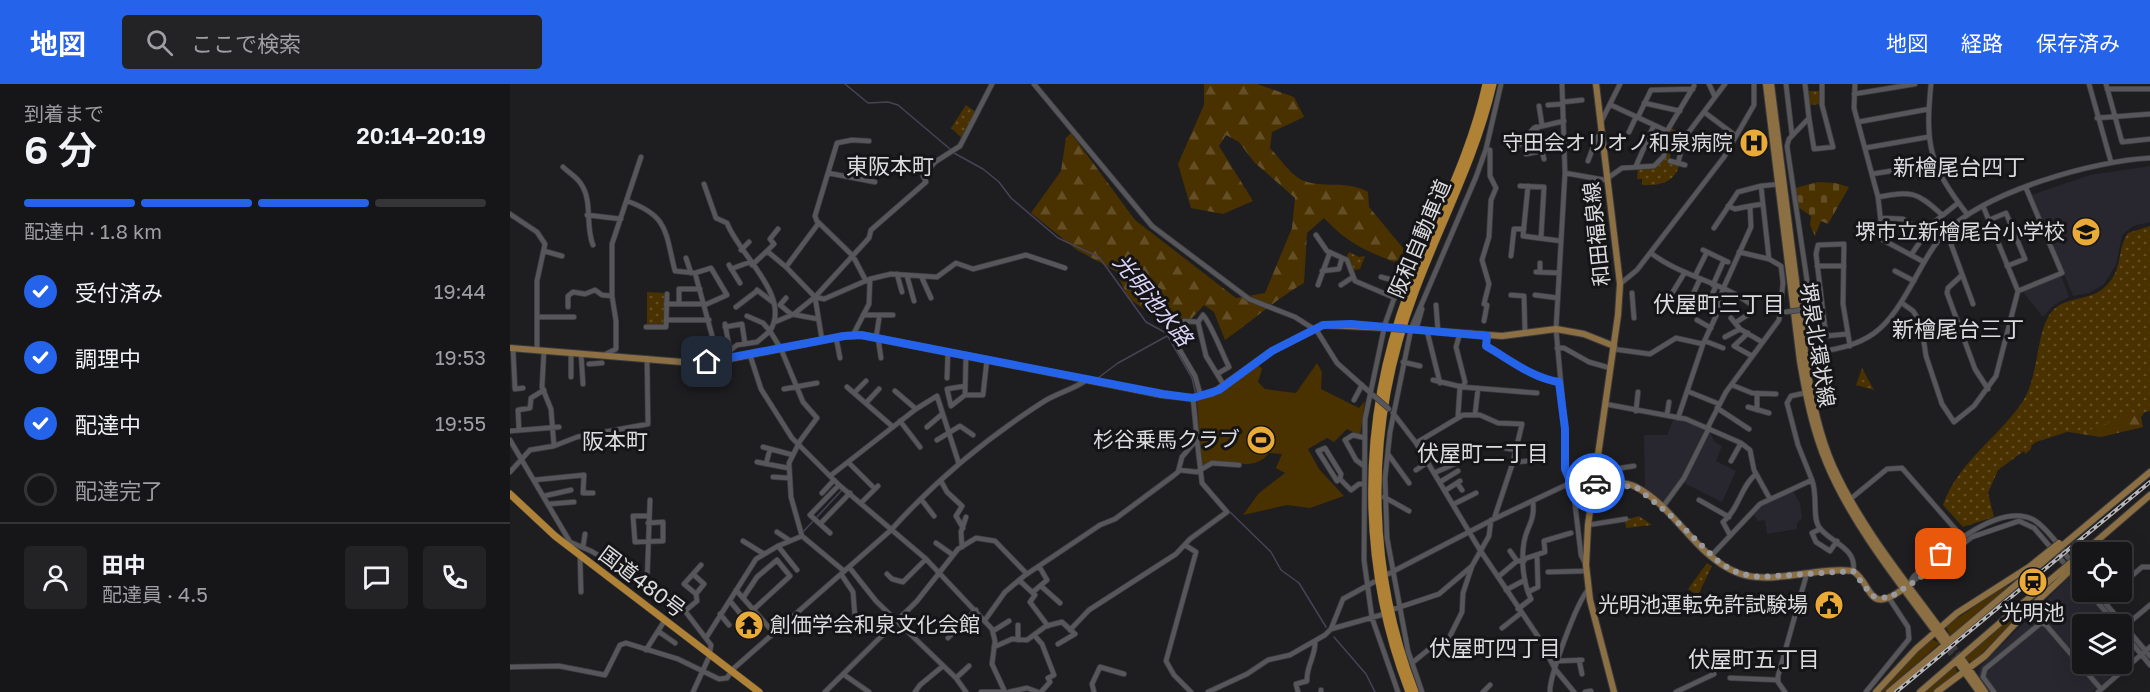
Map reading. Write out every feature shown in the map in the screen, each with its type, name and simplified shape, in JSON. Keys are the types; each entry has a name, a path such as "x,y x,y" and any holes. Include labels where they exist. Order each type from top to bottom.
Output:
{"highway":[{"name":"阪和自動車道","path":"1409,692 1386,620 1377,572 1371,488 1374,429 1385,365 1397,321 1471,143 1486,84"},
{"name":"阪和自動車道","path":"1415,692 1392,620 1382,572 1377,488 1380,430 1391,365 1403,323 1476,146 1493,84"},
{"name":"国道480号","path":"510,494 580,556 759,692"}],"main road":[{"name":"和田福泉線","path":"1594,483 1611,368 1620,284 1596,84"},
{"name":"堺泉北環状線","path":"1766,84 1781,184"},
{"name":"堺泉北環状線","path":"1771,84 1805,393 1819,443 1848,501 1945,640"},
{"path":"512,348 606,354 682,363 721,361 853,335 1197,397 1225,387 1255,362 1313,329 1330,324 1487,336 1556,330 1584,334 1613,347"},
{"name":"堺泉北環状線","path":"1802,354 1817,420 1848,501"},
{"path":"1876,692 1916,649 1964,608 2006,583 2062,543 2150,472"},
{"path":"1614,692 1588,590 1586,568 1588,525 1594,483 1636,487 1662,508 1711,556 1728,569 1748,576 1853,571 1872,596 1889,598 1907,586"},
{"path":"2096,542 2150,495"},
{"path":"2100,542 2132,511"},
{"path":"1889,692 2062,543"},
{"path":"1920,692 2072,567"},
{"path":"1937,692 1967,671 2026,606"},
{"path":"1960,661 1979,692"},
{"path":"1967,671 1985,692"}],"street":[{"path":"775,322 794,314 815,297 869,238 871,230 926,182 923,176 934,162 953,152 964,139 992,84"},
{"path":"1034,84 1135,207 1173,245 1249,299 1295,317 1313,329 1337,363 1393,413 1416,443 1446,490 1480,550 1539,638 1555,669 1574,692"},
{"path":"1422,692 1397,607 1394,571 1387,538 1384,497 1393,413 1412,329 1486,148 1501,84"},
{"path":"1548,572 1586,568 1581,555 1571,483 1565,469 1565,429 1556,330 1565,173 1562,84"},
{"path":"1601,122 1620,84"},
{"path":"1709,84 1715,98"},
{"path":"1678,163 1683,135 1725,84"},
{"path":"1620,284 1637,270 1706,183 1754,105 1754,84"},
{"path":"1786,84 1792,135"},
{"path":"1805,84 1814,149 1833,147 1822,105 1822,84"},
{"path":"1855,84 1858,122 1878,197 1883,240 1924,262"},
{"path":"1854,94 1914,84"},
{"path":"1931,84 1928,137 1935,164 1967,214"},
{"path":"2089,84 2111,162"},
{"path":"2150,89 2107,86 2122,141 2150,140"},
{"path":"1565,173 1599,179 1608,178 1622,168 1651,167 1661,161 1664,156 1667,131 1694,88 1653,90 1629,132"},
{"path":"1548,105 1580,102"},
{"path":"1644,103 1680,111"},
{"path":"1611,105 1667,131"},
{"path":"1539,106 1542,125"},
{"path":"1858,122 1929,109"},
{"path":"1704,112 1736,136"},
{"path":"2097,118 2150,114"},
{"path":"1783,312 1811,307 1806,260 1787,146 1792,135 1809,117"},
{"path":"1517,147 1536,127 1564,122"},
{"path":"1636,166 1654,125"},
{"path":"1536,127 1544,159"},
{"path":"1588,161 1598,137 1603,134"},
{"path":"1865,148 1928,137"},
{"path":"853,335 869,304 868,280 853,256 818,222 815,216 837,143 852,140 869,141"},
{"path":"1523,140 1526,154 1542,151"},
{"path":"1484,321 1487,305 1484,304 1485,296 1490,287 1482,260 1489,237 1491,200 1496,188 1490,176 1490,150 1486,148"},
{"path":"606,354 616,349 616,321 612,296 612,244 641,157"},
{"path":"1802,354 1850,346 1872,337 1887,323 1902,303 1940,238 1967,214 2058,176 2111,162 2150,158"},
{"path":"1670,161 1685,165"},
{"path":"1872,174 1935,164"},
{"path":"563,167 582,184 588,202 587,215 593,245"},
{"path":"828,174 875,182"},
{"path":"704,184 716,218 727,223 741,250 770,291 775,303 775,322 770,331 757,342 745,344 730,351 722,357 721,361"},
{"path":"1714,228 1738,192 1781,184"},
{"path":"1520,186 1544,188 1541,238"},
{"path":"1528,186 1523,236 1561,241"},
{"path":"1761,186 1769,259"},
{"path":"2018,291 2062,273 2026,188"},
{"path":"1878,197 1912,193 1923,198 1941,214"},
{"path":"627,201 648,208 662,222 670,225"},
{"path":"1911,255 1925,232 1941,214 1958,202"},
{"path":"1728,206 1735,209 1763,204"},
{"path":"1678,418 1723,289 1752,224 1750,206"},
{"path":"1902,303 1913,310 1921,323 1926,356 1942,404 1954,422 1974,406 1988,389 2000,365 2018,291 1983,206"},
{"path":"2003,206 2025,259 2007,266"},
{"path":"1973,304 1952,248 1953,241 2006,213"},
{"path":"510,214 537,232 545,244 537,281 544,390 550,409 550,429 554,446"},
{"path":"587,215 621,219"},
{"path":"1882,218 1904,219 1925,232"},
{"path":"662,222 675,271 693,273 711,268 727,295 704,304 666,304"},
{"path":"786,267 818,222"},
{"path":"1511,256 1510,246 1514,229 1524,229"},
{"path":"740,283 730,267 751,264 774,244 770,239 778,230"},
{"path":"1319,237 1330,252 1347,260 1353,277 1362,284 1395,298"},
{"path":"741,250 749,242"},
{"path":"1847,334 1826,336 1817,266 1818,245 1844,244 1842,285 1850,346"},
{"path":"544,251 562,256"},
{"path":"767,251 815,297 822,340"},
{"path":"1687,307 1693,299 1705,251 1726,261 1707,306"},
{"path":"1318,285 1330,252"},
{"path":"1662,508 1684,478 1718,406 1783,312 1781,266 1769,259 1739,252"},
{"path":"1651,253 1666,266 1738,295 1749,303"},
{"path":"815,297 830,298 868,280 897,274 922,278 942,274 956,263 973,269 1026,255 1065,268"},
{"path":"686,258 700,289 721,361"},
{"path":"1322,271 1340,269 1342,258"},
{"path":"1540,263 1538,272 1559,273"},
{"path":"1817,266 1844,266"},
{"path":"1895,271 1914,281"},
{"path":"1674,294 1685,272"},
{"path":"897,274 902,292"},
{"path":"1962,274 1948,288 1947,293 1975,369 1988,389"},
{"path":"907,276 914,301"},
{"path":"1341,285 1353,277"},
{"path":"1381,277 1400,282 1369,392 1364,466 1366,586 1372,618 1398,692"},
{"path":"922,278 931,297"},
{"path":"1539,287 1537,295 1558,298"},
{"path":"679,304 679,288 700,289"},
{"path":"568,307 568,296 573,292 585,294 595,290 612,296"},
{"path":"736,307 745,303 756,290 775,303"},
{"path":"1632,293 1635,315"},
{"path":"646,327 666,327 666,294"},
{"path":"1511,295 1524,296 1525,333"},
{"path":"1736,303 1738,295"},
{"path":"786,298 780,305 794,314 818,318"},
{"path":"1436,305 1438,331"},
{"path":"1619,306 1633,306"},
{"path":"1412,329 1422,309"},
{"path":"1735,323 1749,314"},
{"path":"863,315 892,315"},
{"path":"1211,381 1217,376 1231,369 1217,346 1207,318 1203,315 1198,322 1206,356 1217,376 1225,387"},
{"path":"750,316 763,323 770,331 781,349 803,402 817,418 793,455 788,468 789,478 802,536 843,573 854,592 855,617"},
{"path":"881,358 877,338 882,316"},
{"path":"539,317 574,317"},
{"path":"1731,318 1740,329 1762,342"},
{"path":"666,320 709,320"},
{"path":"1697,320 1711,328"},
{"path":"1186,322 1198,322"},
{"path":"730,351 725,325 742,324 745,344"},
{"path":"1725,338 1740,329"},
{"path":"1070,630 1089,610 1185,545 1227,512 1205,488 1200,471 1197,439 1197,397 1200,387 1188,359 1168,330"},
{"path":"1427,331 1440,383"},
{"path":"1458,416 1462,386 1465,382 1456,347 1460,333"},
{"path":"1748,333 1734,346 1752,356"},
{"path":"1487,336 1486,346 1504,355 1510,363 1559,382"},
{"path":"836,337 840,358"},
{"path":"1613,347 1650,354 1676,338 1723,348"},
{"path":"512,348 515,389 523,387"},
{"path":"1557,348 1564,348 1588,362 1611,368"},
{"path":"947,378 945,370 948,351"},
{"path":"571,352 572,377"},
{"path":"581,353 583,384"},
{"path":"589,364 599,363 596,354"},
{"path":"750,355 764,394 799,445 839,485 862,502 926,559 976,610 993,631 992,664 1005,692 981,692"},
{"path":"965,395 968,376 966,355"},
{"path":"510,472 530,450 554,446 576,437 648,424 647,358"},
{"path":"965,386 947,389 951,406 965,395 983,395 987,359"},
{"path":"1403,362 1418,364"},
{"path":"510,668 559,666 605,675 623,643 678,659 723,679 727,678 773,632 891,530 959,464 993,436 1042,402 1088,379"},
{"path":"1433,380 1462,386 1537,393"},
{"path":"854,393 866,381"},
{"path":"784,389 818,383"},
{"path":"1354,400 1362,385"},
{"path":"1732,385 1743,391 1776,394"},
{"path":"847,387 893,427"},
{"path":"1475,415 1478,388"},
{"path":"867,406 879,389"},
{"path":"519,430 518,410 530,408 531,398 544,390"},
{"path":"764,394 771,390"},
{"path":"895,391 903,395 916,409"},
{"path":"1687,391 1718,406 1749,429"},
{"path":"1636,411 1638,392"},
{"path":"1757,393 1757,410"},
{"path":"1805,393 1791,396 1787,403 1798,445 1817,499 1815,517 1820,529 1837,541 1853,561 1853,571"},
{"path":"830,476 916,409 937,396 941,415 959,464"},
{"path":"1667,415 1669,402"},
{"path":"1605,404 1678,418 1709,427 1741,443 1750,450 1756,474 1770,499"},
{"path":"1748,407 1768,412"},
{"path":"900,412 906,417"},
{"path":"927,427 941,415"},
{"path":"1412,663 1428,650 1447,642 1462,612 1463,593 1472,566 1489,536 1492,520 1513,462 1522,424 1498,423 1475,415 1458,416 1416,443"},
{"path":"900,421 920,447"},
{"path":"937,440 960,426 964,431 973,435"},
{"path":"510,430 559,427"},
{"path":"1364,466 1356,460 1345,440 1353,435 1365,438"},
{"path":"985,620 1005,592 1019,580 1100,525 1115,519 1179,470 1182,457 1197,439"},
{"path":"510,440 549,504 569,544 583,547 647,582 685,611 706,638 711,645 709,654 693,692"},
{"path":"1734,460 1741,443"},
{"path":"1493,446 1516,450"},
{"path":"510,451 515,447"},
{"path":"763,447 793,455"},
{"path":"1337,481 1341,474 1325,448 1318,452 1337,481 1351,490 1359,484 1364,484"},
{"path":"766,464 770,449"},
{"path":"1388,454 1402,469 1409,481"},
{"path":"1434,473 1451,462 1477,454"},
{"path":"1470,457 1472,464"},
{"path":"1513,462 1544,460"},
{"path":"757,462 788,468"},
{"path":"848,462 863,480 877,487 862,502"},
{"path":"1416,470 1428,462"},
{"path":"1179,470 1200,471 1208,463 1239,465"},
{"path":"1621,468 1634,466"},
{"path":"1848,501 1887,469 1902,468 1964,539"},
{"path":"1440,482 1458,471"},
{"path":"1730,535 1723,522 1729,517 1756,474"},
{"path":"534,480 584,475 583,493 593,493"},
{"path":"772,477 789,478"},
{"path":"822,493 834,480"},
{"path":"1711,556 1753,509 1812,480"},
{"path":"941,481 947,492 961,507 956,516 963,528"},
{"path":"1446,490 1458,482 1462,490"},
{"path":"1388,574 1492,520 1571,483 1594,483"},
{"path":"830,533 810,515 839,485"},
{"path":"544,496 571,490"},
{"path":"820,524 850,493"},
{"path":"1454,504 1476,493"},
{"path":"1384,497 1410,512"},
{"path":"921,499 931,516"},
{"path":"549,504 567,500 574,502"},
{"path":"647,582 650,500"},
{"path":"1699,500 1729,517"},
{"path":"842,501 848,507"},
{"path":"1502,628 1531,599 1525,580 1524,560 1525,539 1534,520 1533,501"},
{"path":"831,513 837,519"},
{"path":"648,516 633,516 635,542 663,541 663,522 648,523"},
{"path":"962,548 966,517"},
{"path":"1907,586 1914,576 1964,539 2005,519 2027,518 2040,525 2072,564"},
{"path":"1588,525 1626,519"},
{"path":"1964,539 2011,522 2027,523 2034,528 2072,572"},
{"path":"1820,529 1812,533 1814,543 1830,551 1837,541"},
{"path":"777,532 789,540"},
{"path":"1498,577 1517,561 1545,552 1544,541 1571,533"},
{"path":"583,547 585,534"},
{"path":"706,638 756,559 789,540 802,536"},
{"path":"825,692 898,622 952,555 976,538 992,539 1003,547 1027,574"},
{"path":"746,541 764,554"},
{"path":"936,543 952,555"},
{"path":"1185,545 1196,552 1166,661 1174,675 1191,692"},
{"path":"778,546 797,570"},
{"path":"1510,551 1517,561"},
{"path":"1528,592 1538,587 1537,555"},
{"path":"580,556 581,592"},
{"path":"886,574 892,579 903,582 909,580 926,559"},
{"path":"743,598 757,578 777,560 790,576 753,610"},
{"path":"685,611 697,601 696,594 684,584 701,566"},
{"path":"1033,592 1047,580 1039,566"},
{"path":"1397,607 1439,594 1472,566"},
{"path":"849,567 898,622 956,678 966,692"},
{"path":"2132,576 2142,567 2150,567"},
{"path":"1785,692 1778,680 1807,573"},
{"path":"693,574 704,584 696,594"},
{"path":"1019,580 1035,595 1030,602 1048,626"},
{"path":"1506,590 1525,580"},
{"path":"1331,630 1343,599 1374,582"},
{"path":"1041,586 1060,603"},
{"path":"736,590 773,632"},
{"path":"1550,692 1555,669 1575,609 1588,590"},
{"path":"1866,692 1909,639 1908,627 1889,598"},
{"path":"729,602 744,618"},
{"path":"2101,602 2109,614"},
{"path":"2101,602 2111,614"},
{"path":"2132,620 2150,605"},
{"path":"948,638 976,610"},
{"path":"720,614 729,624"},
{"path":"1208,692 1247,674 1268,660 1290,655 1331,630 1380,615"},
{"path":"646,650 665,620"},
{"path":"993,631 1009,621"},
{"path":"994,647 1018,640 1027,640 1048,626 1062,622 1075,633 1058,644"},
{"path":"1994,692 1983,677 1985,669 2041,623 2046,624 2099,691 2146,651"},
{"path":"1018,625 1018,640"},
{"path":"658,631 673,642 668,647"},
{"path":"1009,692 1027,688 1040,692 1050,682 1048,678 1054,675 1042,644 1034,635"},
{"path":"2132,637 2150,656"},
{"path":"1298,692 1296,684 1306,681 1306,673 1316,654 1315,641"},
{"path":"2146,651 2150,665"},
{"path":"1559,661 1580,660 1582,674"},
{"path":"915,692 943,666"},
{"path":"956,678 969,666"},
{"path":"1094,692 1092,684 1100,667 1124,674"},
{"path":"843,674 869,692"},
{"path":"1676,692 1714,675"},
{"path":"1730,678 1778,680"},
{"path":"1483,692 1490,685"},
{"path":"1585,692 1591,691"}],"shaded area":[{"name":"堺市立新檜尾台小学校","path":"2150,166 2150,222 2133,226 2122,235 2116,265 2104,284 2089,293 2073,296 2031,195 2090,175"},
{"path":"2061,275 2069,297 2054,305 2043,317 2022,291"},
{"path":"1674,418 1707,430 1683,477 1664,504 1645,490 1644,435 1667,435"},
{"path":"1709,431 1715,442 1722,446 1716,461 1736,471 1722,502 1682,482"},
{"path":"1793,491 1800,503 1802,518 1797,523 1797,529 1767,534 1765,520 1758,521 1752,513 1764,504"},
{"path":"2072,574 2072,602 2094,602 2104,614 2072,614 2072,674 2114,674 2092,692 1989,692 1978,676 1980,667"}],"green space":[{"path":"1204,84 1257,84 1294,97 1304,117 1272,132 1270,148 1300,179 1316,184 1351,186 1368,192 1369,207 1403,248 1403,258 1394,262 1364,249 1341,234 1324,218 1307,233 1304,283 1225,340 1214,312 1204,305 1190,320 1177,317 1168,326 1128,298 1116,271 1077,250 1031,213 1061,171 1066,138 1071,133 1135,220 1236,298 1265,293 1292,228 1295,198 1254,162 1239,142 1226,135 1219,146 1253,201 1223,214 1191,208 1178,164 1204,105"},
{"path":"1809,91 1820,91 1820,104 1810,105"},
{"path":"966,105 976,112 963,139 951,128"},
{"path":"1671,128 1676,131 1669,162 1679,166 1677,172 1665,182 1642,185 1642,179 1637,179 1638,168 1651,169 1662,161"},
{"path":"1818,182 1849,187 1828,224 1821,221 1815,236 1810,225 1811,216 1799,208 1795,188"},
{"path":"1886,220 1898,220 1897,228 1889,240 1884,232"},
{"path":"2150,226 2150,411 2125,416 2093,429 2067,432 2036,442 1998,470 1988,493 1994,517 1963,527 1943,505 1958,476 2023,401 2032,380 2045,322 2050,314 2062,304 2093,294 2106,286 2118,266 2122,246 2128,233"},
{"path":"1349,252 1359,257 1365,256 1360,269 1353,270 1347,256"},
{"path":"647,292 665,293 664,326 647,326"},
{"name":"杉谷乗馬クラブ","path":"1257,363 1262,369 1258,382 1265,389 1296,393 1317,363 1322,372 1321,389 1359,408 1365,401 1360,436 1347,429 1334,442 1327,438 1308,449 1319,469 1344,496 1310,508 1287,505 1243,515 1259,493 1285,473 1276,468 1282,454 1269,453 1262,460 1254,463 1218,462 1202,467 1197,400 1222,391"},
{"path":"1862,368 1874,390 1856,385"},
{"path":"2150,405 2141,417 2143,427 2101,437 2062,431 2032,442 2031,449 2025,454 2023,447 2026,440"},
{"path":"1639,516 1652,525 1626,528 1625,520"},
{"path":"1707,563 1712,566 1698,595 1688,589"},
{"path":"2007,584 2009,587 1950,636 1946,626"},
{"path":"2024,606 2025,608 1974,662 1967,661 1965,657"},
{"path":"1931,639 1940,643 1884,692 1879,692 1918,649"},
{"path":"1955,665 1958,676 1932,692 1922,692"}],"waterway":[{"name":"光明池水路","path":"845,84 868,103 888,102 898,105 950,149"},
{"name":"光明池水路","path":"954,153 983,169 999,182 1011,198 1058,238 1099,257 1146,322 1166,333 1192,378 1196,395"},
{"path":"1098,378 1118,363 1167,336"},
{"path":"803,532 842,490"},
{"name":"光明池水路","path":"1230,512 1271,552 1281,570 1299,583 1326,627"},
{"name":"光明池水路","path":"1334,637 1366,674 1375,692"},
{"path":"569,666 591,670"}],"tunnel":[{"path":"1947,638 1962,659"},
{"path":"1943,642 1958,663"}],"railway":[{"path":"1896,692 2150,482"}],"way so far":[{"path":"1595,483 1636,487 1670,515 1721,564 1748,576 1849,570 1857,574 1866,591 1872,596 1889,598 1917,580 1966,541 1962,536 1941,554"}],"place":[{"name":"守田会オリオノ和泉病院","path":"1754,143"},
{"name":"堺市立新檜尾台小学校","path":"2086,232"},
{"name":"杉谷乗馬クラブ","path":"1261,440"},
{"name":"光明池","path":"2033,582"},
{"name":"光明池運転免許試験場","path":"1829,605"},
{"name":"創価学会和泉文化会館","path":"749,625"}],"district":[{"name":"東阪本町","path":"890,166"},
{"name":"新檜尾台四丁","path":"1959,167"},
{"name":"伏屋町三丁目","path":"1719,304"},
{"name":"新檜尾台三丁","path":"1958,329"},
{"name":"阪本町","path":"615,441"},
{"name":"伏屋町二丁目","path":"1483,453"},
{"name":"伏屋町四丁目","path":"1495,648"},
{"name":"伏屋町五丁目","path":"1754,659"}],"route":[{"path":"707,362 844,336 861,335 1183,398 1193,398 1225,387 1272,351 1323,325 1351,324 1487,336 1486,346 1504,355 1510,363 1559,382 1565,429 1565,469 1571,483 1595,483"}]}
